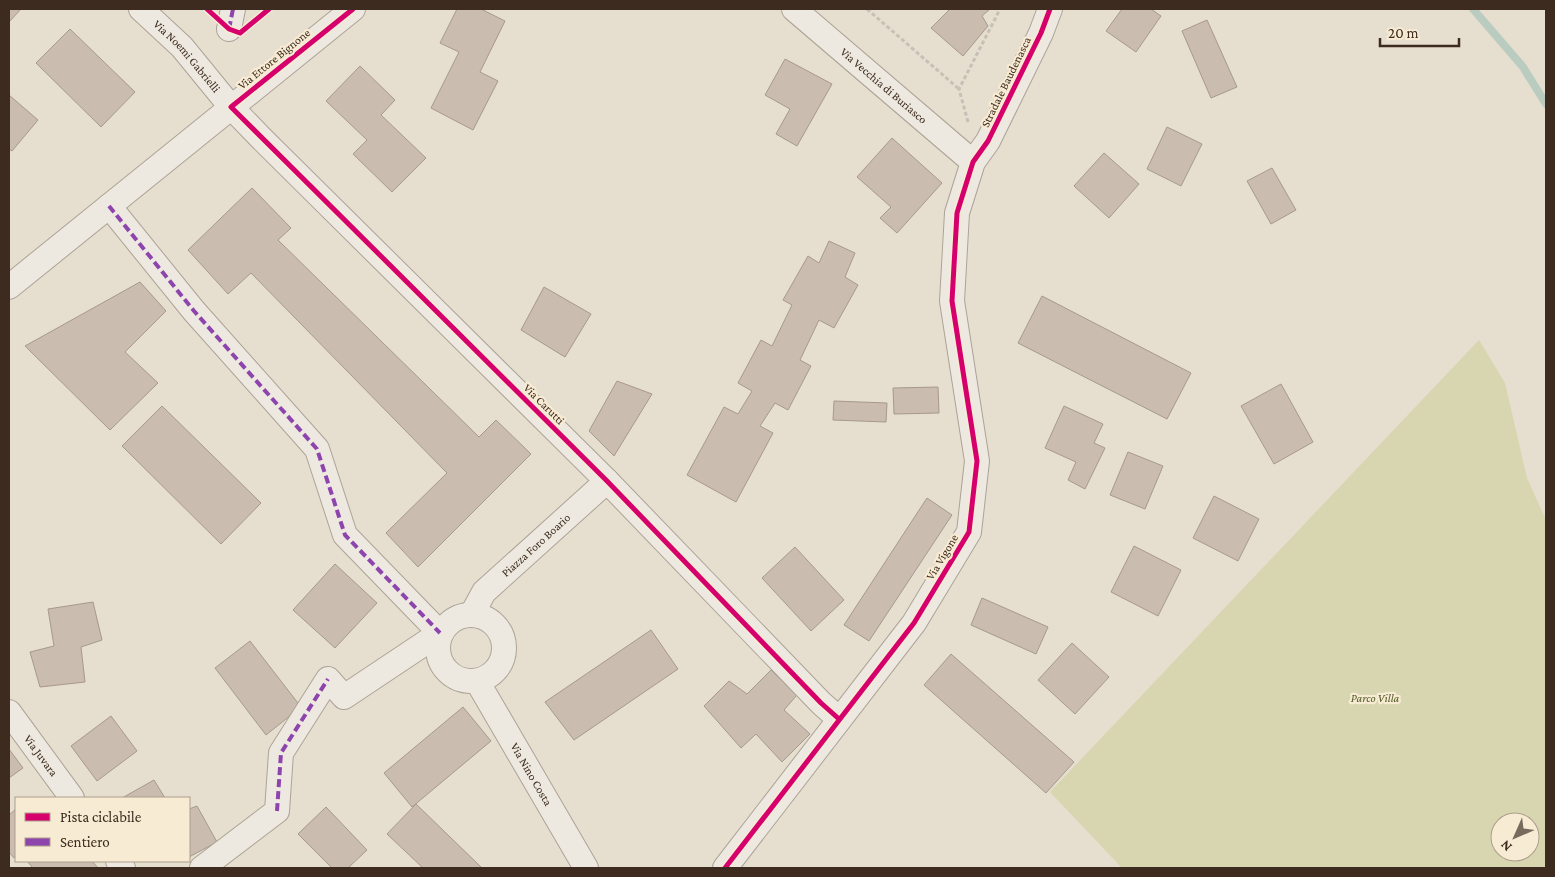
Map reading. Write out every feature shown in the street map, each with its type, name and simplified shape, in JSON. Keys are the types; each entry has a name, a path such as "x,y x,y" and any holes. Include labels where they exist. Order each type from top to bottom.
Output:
{"street":[{"name":"Via Noemi Gabrielli","path":"141,9 182,47 231,107"},
{"name":"Via Ettore Bignone","path":"9,287 353,9"},
{"name":"Via Vecchia di Buriasco","path":"794,9 973,162"},
{"name":"Stradale Baudenasca","path":"973,162 988,141 1041,33 1050,9"},
{"name":"Via Carutti","path":"231,107 607,481 821,703 839,719"},
{"name":"Via Vigone","path":"725,868 914,623 969,532 977,461 952,301 957,213 973,162"},
{"path":"109,206 194,311 317,449 344,535 440,633"},
{"name":"Piazza Foro Boario","path":"472,614 484,592 607,481"},
{"path":"202,868 278,811 282,753 328,680 344,697 440,633 446,625 462,615 483,616 499,630 503,640 504,651 501,662 495,671 476,681 466,681 456,677 448,672 441,663 438,654 440,633"},
{"name":"Via Nino Costa","path":"476,681 586,868"},
{"name":"Via Juvara","path":"9,712 71,797"}],"path":[{"path":"866,9 959,89 968,123 988,141"},
{"path":"959,89 1000,9"}],"green space":[{"name":"Parco Villa","path":"1479,340 1505,383 1527,478 1546,520 1546,868 1122,868 1050,792"}],"building":[{"path":"9,9 21,9 9,22"},
{"path":"457,9 481,9 505,21 480,72 498,81 473,130 431,108 459,52 440,43"},
{"path":"950,9 990,9 982,16 988,26 963,56 931,28"},
{"path":"1122,9 1151,9 1161,16 1136,52 1106,31"},
{"path":"1207,20 1237,87 1211,98 1182,31"},
{"path":"70,29 135,92 101,127 36,63"},
{"path":"785,59 832,84 797,146 776,134 790,109 765,95"},
{"path":"360,66 395,100 381,115 426,158 392,192 353,154 367,140 326,101"},
{"path":"9,95 38,120 12,151 9,149"},
{"path":"1167,127 1202,144 1181,186 1147,169"},
{"path":"892,138 942,183 897,233 880,218 891,207 857,177"},
{"path":"1104,153 1139,184 1109,218 1074,186"},
{"path":"1272,168 1296,210 1271,224 1247,181"},
{"path":"252,188 291,228 278,240 479,437 496,420 531,454 418,567 386,533 447,473 251,273 228,294 188,250"},
{"path":"829,241 855,253 845,277 858,285 834,328 819,320 800,360 811,366 788,410 775,403 760,426 773,433 736,502 687,475 724,407 738,414 752,391 738,383 761,340 772,346 792,305 783,300 808,256 819,263"},
{"path":"140,282 166,311 125,352 158,383 110,430 25,346"},
{"path":"544,287 591,314 565,357 521,330"},
{"path":"1042,296 1191,373 1167,419 1018,343"},
{"path":"617,381 652,394 614,456 589,431"},
{"path":"1281,384 1313,442 1274,464 1241,406"},
{"path":"938,387 939,413 894,414 893,388"},
{"path":"834,401 887,403 886,422 833,420"},
{"path":"162,406 261,503 221,544 122,446"},
{"path":"1064,406 1103,424 1094,443 1105,448 1085,489 1068,480 1076,462 1045,448"},
{"path":"1128,452 1163,466 1145,509 1110,495"},
{"path":"1214,496 1259,519 1238,561 1193,538"},
{"path":"927,498 952,515 869,641 844,625"},
{"path":"1134,546 1181,570 1158,616 1111,592"},
{"path":"795,547 844,600 811,631 762,578"},
{"path":"335,564 377,603 335,648 293,610"},
{"path":"982,598 1048,627 1036,654 971,625"},
{"path":"93,602 102,640 81,647 85,682 40,687 30,652 54,646 48,609"},
{"path":"651,630 678,669 574,740 545,702"},
{"path":"250,641 301,707 266,735 215,668"},
{"path":"1072,643 1109,677 1075,714 1038,680"},
{"path":"951,654 1074,762 1046,793 924,685"},
{"path":"771,670 797,695 784,710 810,734 782,762 756,734 741,748 704,706 729,681 747,694"},
{"path":"463,707 491,741 412,807 384,773"},
{"path":"111,716 137,751 97,781 71,746"},
{"path":"9,749 23,768 9,778"},
{"path":"154,780 164,797 124,797"},
{"path":"416,804 482,868 423,868 387,834"},
{"path":"197,806 217,842 190,856 190,809"},
{"path":"326,807 367,850 348,868 332,868 298,834"},
{"path":"15,810 14,858 9,852 9,815"},
{"path":"28,862 93,862 98,868 33,868"}],"waterway":[{"path":"1473,9 1523,67 1546,104"}],"marked path":[{"path":"229,29 233,9"},
{"path":"109,206 194,311 317,449 345,535 440,633"},
{"path":"277,811 281,753 328,679"}],"cycle path":[{"path":"207,9 229,29 240,33 269,9"},
{"path":"353,9 231,107 607,481 821,703 839,719"},
{"path":"725,868 914,623 969,532 977,461 952,301 957,213 973,162 988,141 1041,33 1050,9"}]}
